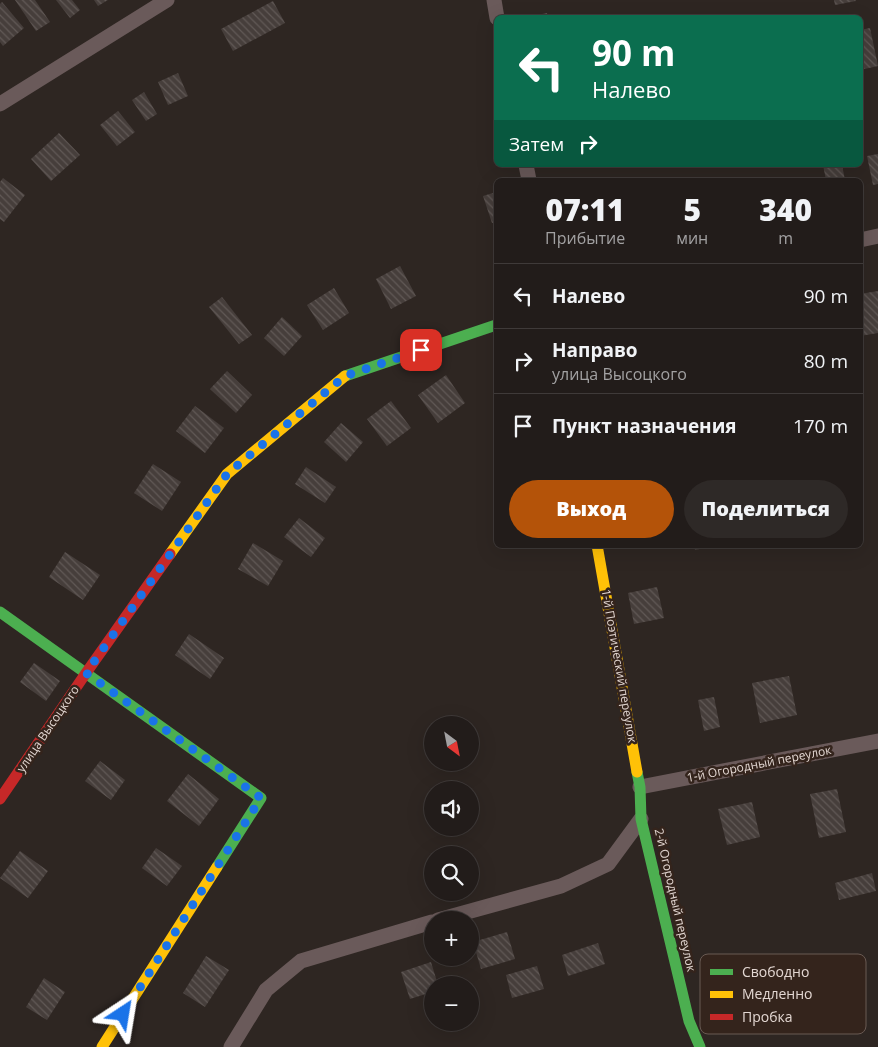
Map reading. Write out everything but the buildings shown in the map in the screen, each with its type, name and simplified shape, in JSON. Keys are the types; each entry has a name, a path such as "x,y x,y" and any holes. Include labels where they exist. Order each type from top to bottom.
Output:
{"street":[{"path":"0,104 167,0"},
{"path":"494,0 497,15"},
{"path":"863,239 878,236"},
{"name":"улица Высоцкого","path":"0,799 86,673 227,474 345,376 494,326"},
{"name":"1-й Поэтический переулок","path":"598,548 640,786"},
{"path":"0,612 261,798 102,1047"},
{"name":"1-й Огородный переулок","path":"640,786 878,741"},
{"name":"2-й Огородный переулок","path":"640,786 641,819 689,1022 700,1047"},
{"path":"471,911 561,886 608,864 641,819"},
{"path":"230,1047 266,990 301,960 424,924"}],"traffic: fast":[{"path":"345,376 494,326"},
{"path":"0,612 261,798 217,867"},
{"path":"637,772 640,787 641,819 689,1021 700,1047"}],"traffic: slow":[{"path":"170,554 227,474 345,376"},
{"path":"598,548 637,772"},
{"path":"102,1047 217,867"}],"traffic: jam":[{"path":"0,799 170,554"}],"route":[{"path":"123,1014 261,798 86,673 227,474 345,376 421,350"}]}
